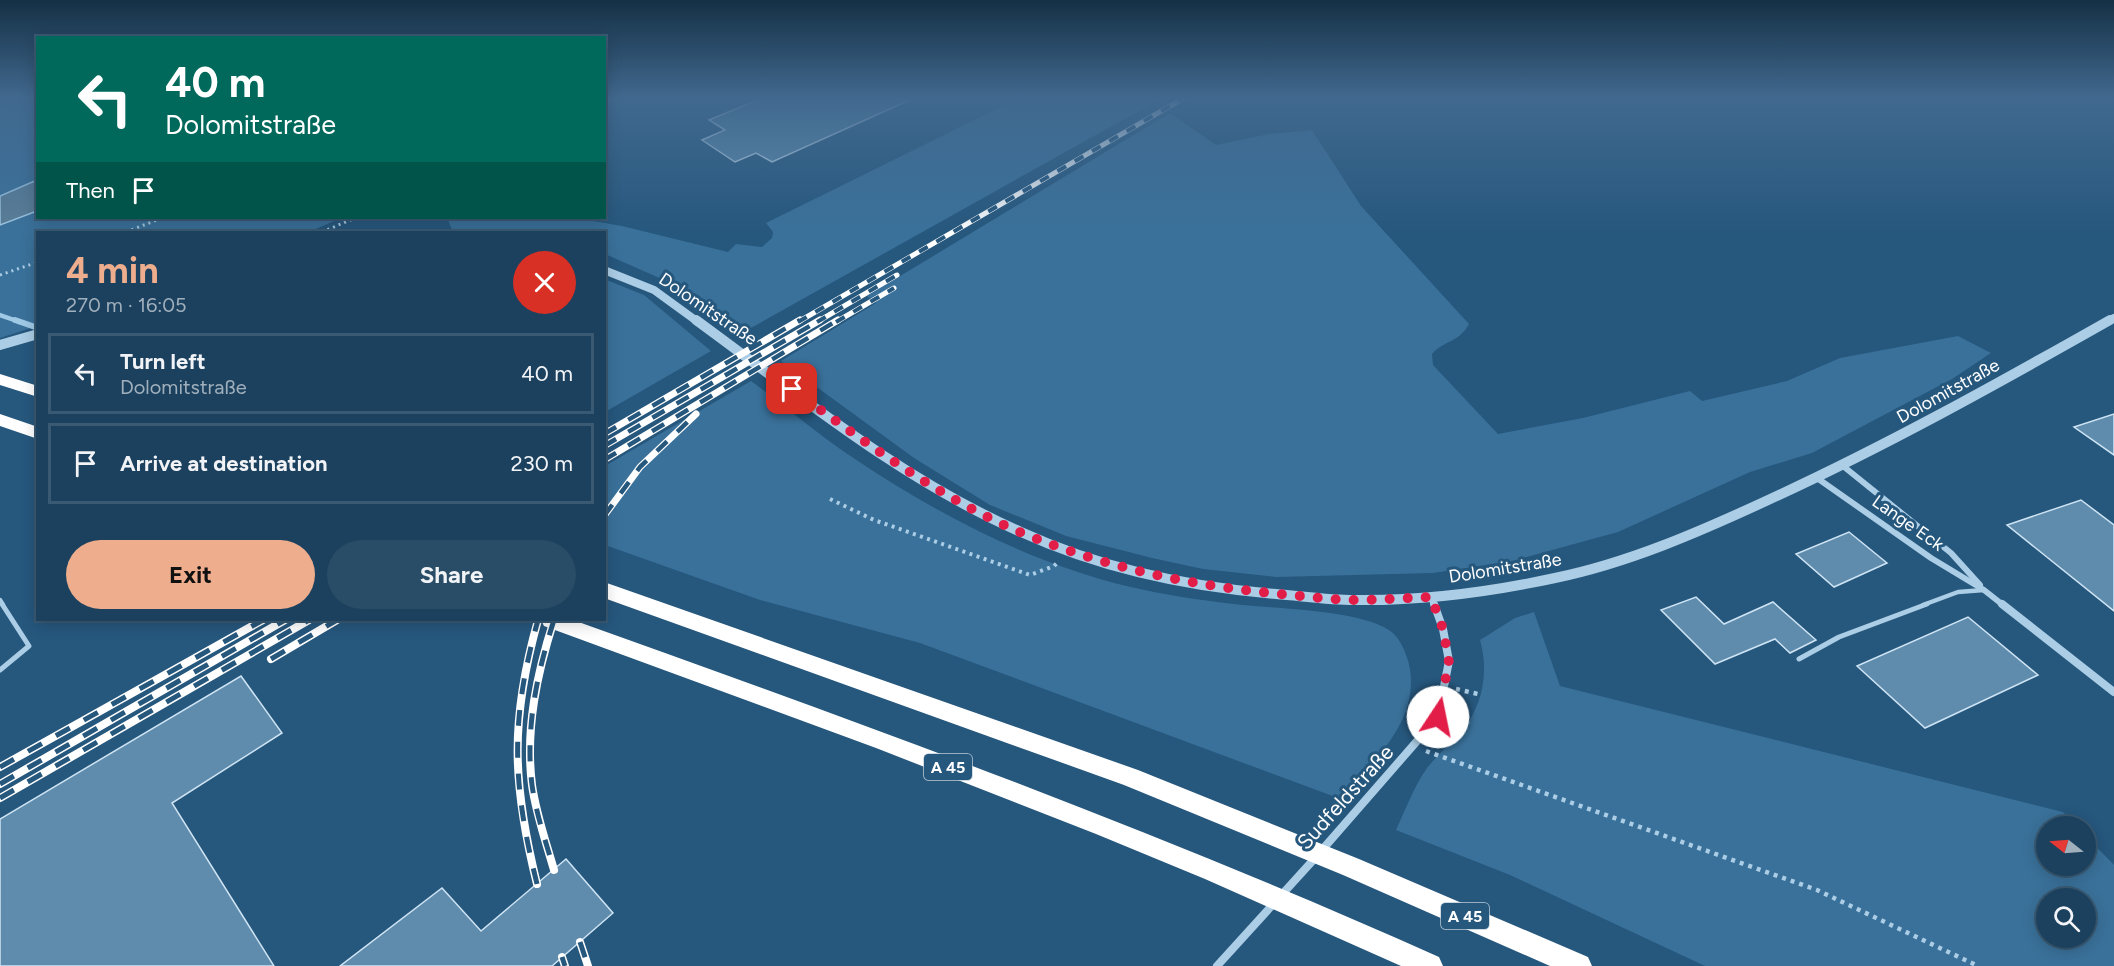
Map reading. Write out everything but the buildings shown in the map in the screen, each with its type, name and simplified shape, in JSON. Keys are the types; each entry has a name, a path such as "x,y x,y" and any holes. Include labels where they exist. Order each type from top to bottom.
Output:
{"highway":[{"path":"0,379 36,391"},
{"path":"0,420 36,432"},
{"name":"A 45","path":"606,591 1130,777 1351,867 1579,966"},
{"name":"A 45","path":"554,621 1090,820 1317,913 1430,966"}],"street":[{"name":"Dolomitstraße","path":"606,271 654,290 887,459 1022,533 1068,550 1155,576 1227,590 1353,600 1431,597 1556,578 1625,559 1725,520 1843,466 1967,401 2114,318"},
{"path":"0,345 36,335"},
{"name":"Lange Eck","path":"1843,466 1951,553 1984,590"},
{"name":"Lange Eck","path":"1817,478 1931,558 1984,590 2114,692"},
{"name":"Sudfeldstraße","path":"1217,966 1414,747 1438,717 1449,662 1443,629 1431,597"}],"lane":[{"path":"1799,659 1839,637 1958,592 1984,590"},
{"path":"0,600 29,646 0,670"}],"path":[{"path":"129,231 159,219"},
{"path":"324,231 353,219"},
{"path":"0,275 36,263"},
{"path":"830,500 874,520 1029,575 1054,566 1068,550"},
{"path":"1444,686 1478,694"},
{"path":"1414,747 1817,890 1978,966"}],"shaded area":[{"path":"0,144 36,144 36,180 0,196"},
{"path":"926,144 1079,144 742,333 682,288 606,254 606,231 462,231 452,230 448,220 582,219 622,226 728,252 736,244 762,247 772,238 773,232 766,223"},
{"path":"1119,144 1321,144 1361,206 1469,324 1461,335 1432,354 1433,365 1498,434 1583,418 1690,391 1702,401 1787,381 1840,358 1958,336 1991,353 1952,379 1812,453 1750,472 1618,532 1512,561 1433,573 1276,577 1203,569 1152,558 1066,536 990,505 914,458 781,361 876,303 867,296"},
{"path":"36,180 36,211 0,225 0,196"},
{"path":"36,211 36,219 339,219 311,231 36,231 36,326 0,338 0,225"},
{"path":"606,280 644,295 711,351 606,411"},
{"path":"751,381 836,446 915,497 984,534 1056,564 1093,577 1156,592 1234,604 1317,611 1362,619 1380,625 1393,633 1406,655 1410,669 1411,689 1407,707 1390,741 1338,798 920,643 760,600 606,545 606,465"},
{"path":"1534,612 1560,686 2063,812 2067,816 2036,816 2036,876 2096,876 2096,846 2114,865 2114,966 1705,966 1510,875 1396,830 1422,775 1462,731 1475,710 1484,676 1480,640 1515,618"}],"waterway":[{"path":"0,315 20,322"},
{"path":"15,320 36,327"}],"railway":[{"path":"798,322 1104,144"},
{"path":"817,322 897,275"},
{"path":"836,322 894,288"},
{"path":"606,433 800,320"},
{"path":"606,445 820,320"},
{"path":"606,459 838,320"},
{"path":"606,513 640,467 696,414"},
{"path":"0,767 261,621"},
{"path":"0,784 283,621"},
{"path":"0,798 307,621"},
{"path":"271,659 335,621"},
{"path":"537,884 523,814 518,752 523,689 538,621"},
{"path":"554,621 542,660 534,701 530,764 534,796 554,870"},
{"path":"580,942 588,966"},
{"path":"562,957 565,966"}],"route":[{"path":"792,389 887,459 974,509 1022,533 1085,556 1178,581 1227,590 1353,600 1431,597 1443,629 1449,662 1438,717"}]}
